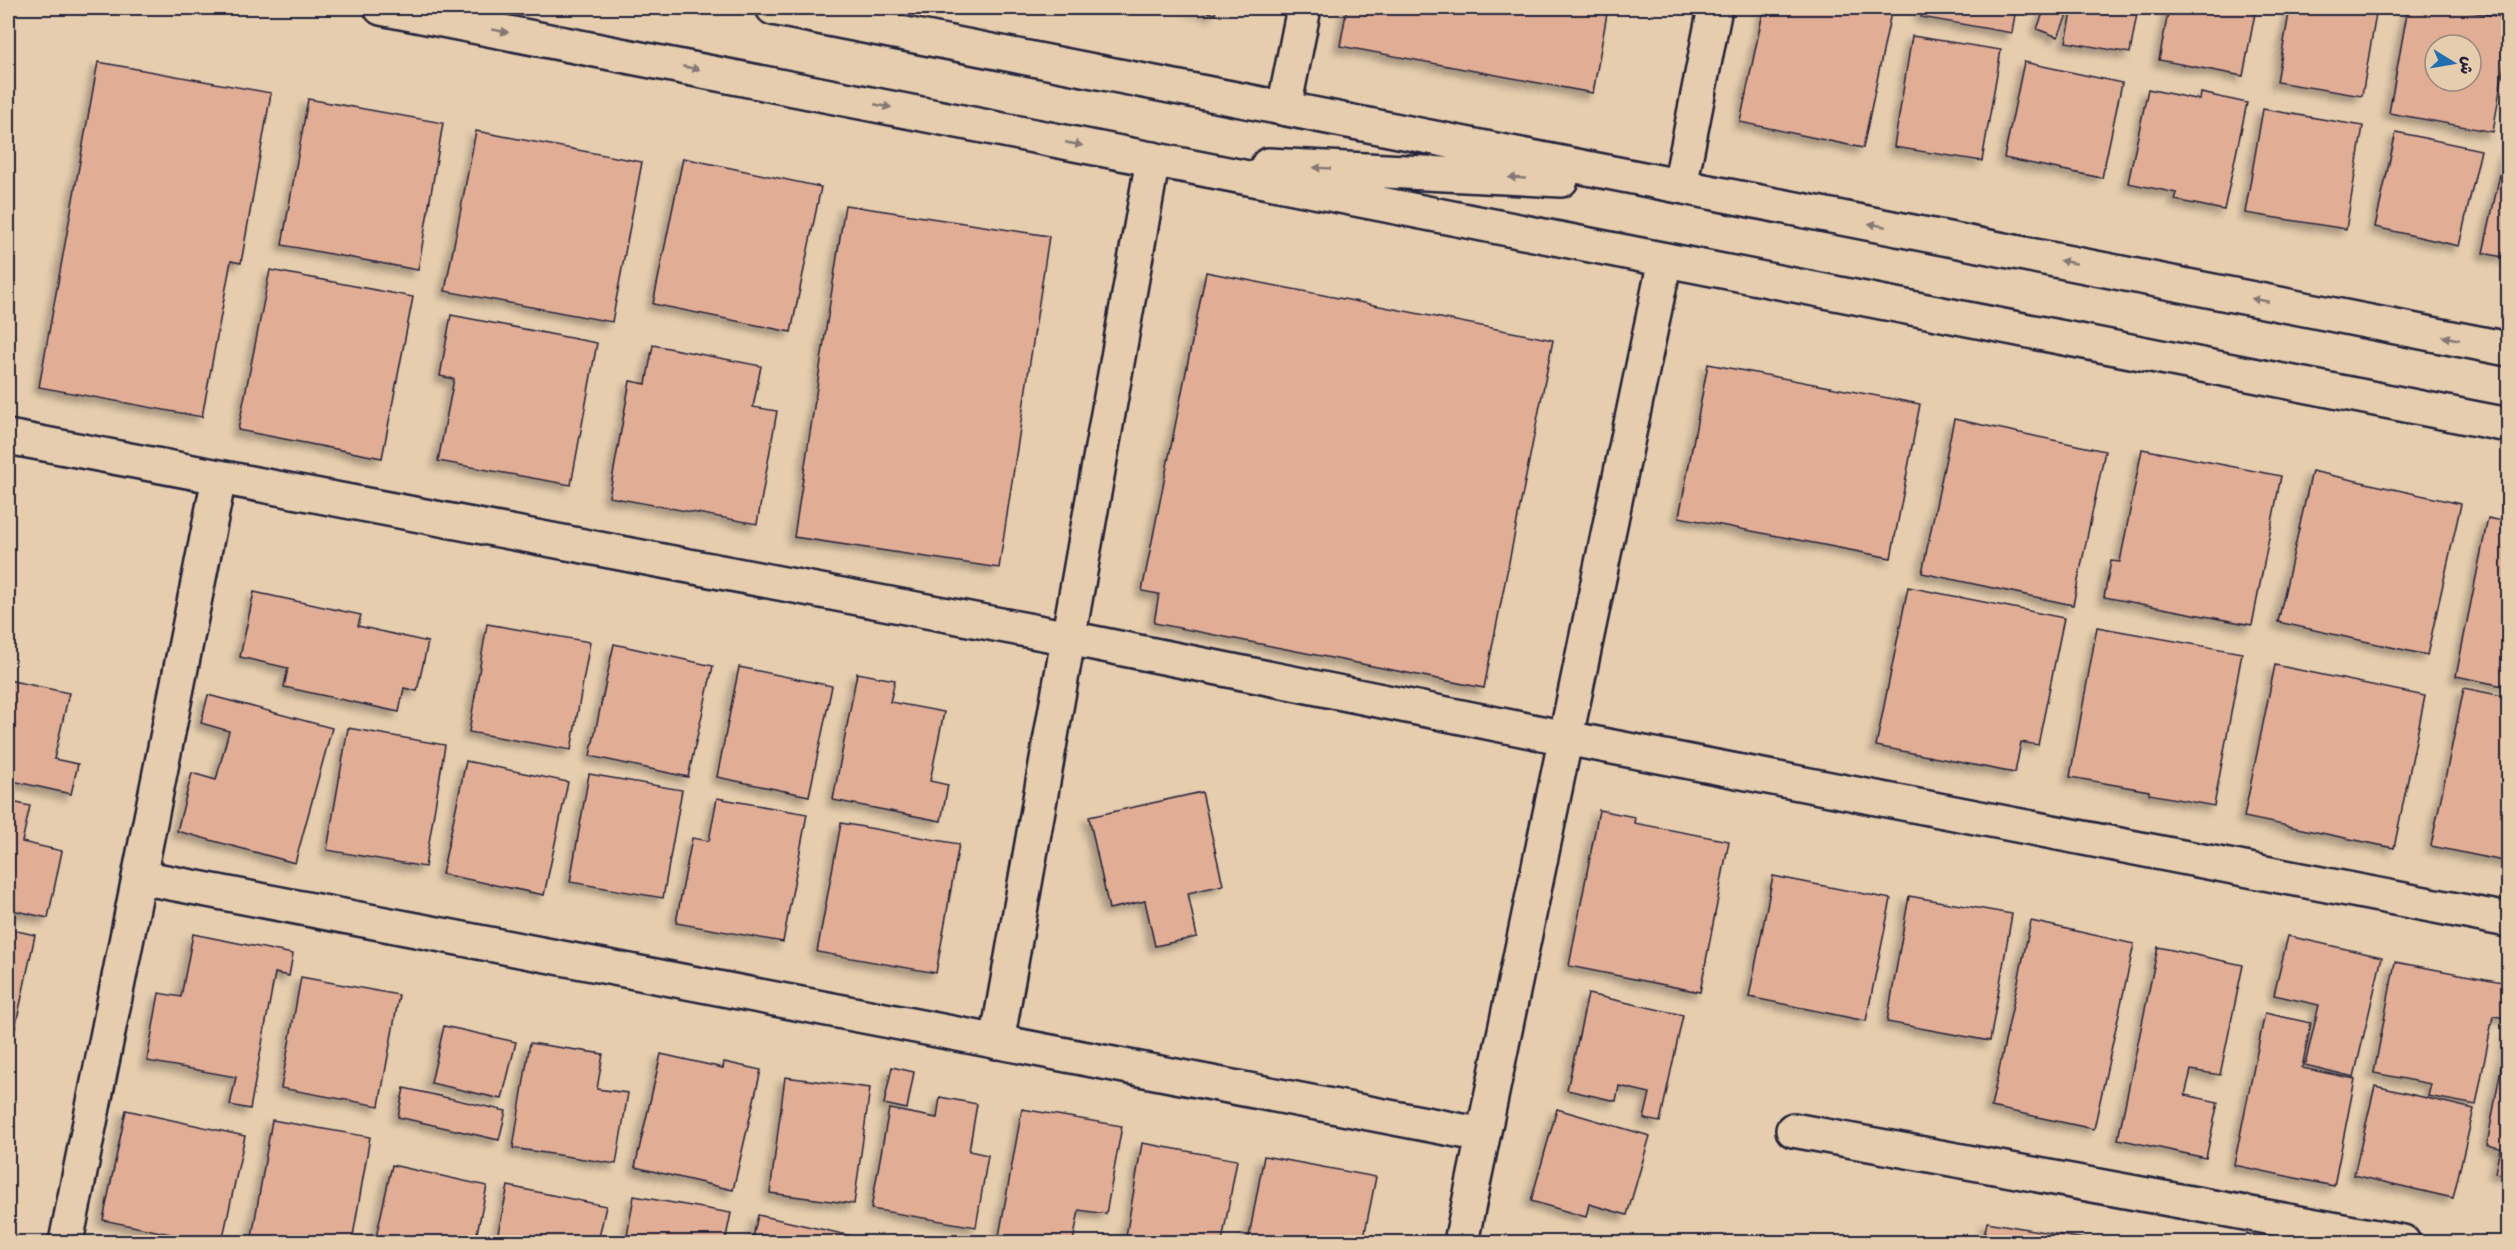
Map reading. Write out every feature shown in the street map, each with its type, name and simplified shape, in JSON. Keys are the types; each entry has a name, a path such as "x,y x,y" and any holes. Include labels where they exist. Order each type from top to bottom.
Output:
{"street":[{"path":"381,8 2508,425"},
{"path":"773,8 2508,349"},
{"path":"1284,108 1304,8"},
{"path":"1680,186 1714,8"},
{"path":"1153,159 1680,186"},
{"path":"997,1042 1153,159"},
{"path":"1461,1242 1665,260"},
{"path":"8,437 1069,638 1566,738 2508,920"},
{"path":"66,1242 219,478"},
{"path":"140,877 1483,1135"},
{"path":"1793,1130 2403,1242"}],"building":[{"path":"1189,8 1217,8 1215,14"},
{"path":"1347,8 1608,8 1593,93 1340,46"},
{"path":"1764,8 1892,8 1863,148 1740,122"},
{"path":"1922,8 2016,8 2012,33 1921,17"},
{"path":"2045,8 2069,10 2058,37 2037,29"},
{"path":"2073,8 2138,8 2130,53 2066,42"},
{"path":"2169,8 2256,8 2243,76 2159,60"},
{"path":"2290,8 2377,8 2362,96 2277,82"},
{"path":"2408,8 2448,8 2508,18 2508,41 2493,132 2389,113"},
{"path":"1912,36 2001,50 1982,161 1894,147"},
{"path":"98,62 271,93 241,263 231,261 202,417 39,387"},
{"path":"2024,62 2122,83 2102,178 2004,158"},
{"path":"2148,89 2200,100 2201,93 2247,103 2224,210 2175,200 2177,193 2128,183"},
{"path":"308,99 443,123 418,270 282,245"},
{"path":"2263,109 2363,126 2346,229 2245,213"},
{"path":"476,131 642,162 612,322 445,291"},
{"path":"2396,132 2481,150 2459,246 2375,227"},
{"path":"2505,151 2508,152 2508,258 2483,253"},
{"path":"683,158 821,187 791,332 653,304"},
{"path":"845,205 1049,236 999,568 794,537"},
{"path":"270,270 413,297 382,458 238,430"},
{"path":"1206,272 1553,340 1484,688 1154,623 1159,594 1142,591"},
{"path":"451,315 597,343 571,485 438,461 454,379 440,376"},
{"path":"653,345 761,366 753,407 777,411 757,524 609,497 630,381 646,384"},
{"path":"1708,364 1920,404 1891,558 1679,517"},
{"path":"1954,419 2105,451 2073,605 1922,573"},
{"path":"2142,449 2281,476 2252,625 2104,597 2111,561 2120,562"},
{"path":"2312,471 2461,504 2427,655 2278,622"},
{"path":"2488,518 2508,522 2508,687 2456,676"},
{"path":"1908,587 2064,618 2038,745 2021,742 2015,773 1876,746"},
{"path":"254,592 361,615 358,626 428,642 417,691 404,688 399,712 284,687 288,668 240,657"},
{"path":"487,624 590,642 571,750 469,732"},
{"path":"2097,627 2242,653 2214,806 2149,794 2149,791 2070,777"},
{"path":"614,644 713,666 688,777 590,756"},
{"path":"2275,665 2425,696 2394,848 2244,817"},
{"path":"739,667 832,686 809,796 717,777"},
{"path":"857,673 895,680 890,702 944,712 930,781 948,785 941,821 833,800"},
{"path":"8,680 69,693 54,759 78,764 71,794 8,780"},
{"path":"2464,688 2508,697 2508,862 2431,846"},
{"path":"208,695 332,728 295,863 177,831 192,773 216,780 229,731 201,723"},
{"path":"348,728 445,745 425,867 327,850"},
{"path":"466,761 568,782 544,895 442,874"},
{"path":"589,774 682,790 663,898 570,882"},
{"path":"1202,792 1223,885 1188,893 1197,937 1155,946 1145,901 1109,909 1089,817"},
{"path":"717,798 807,814 783,942 676,923 692,838 709,841"},
{"path":"8,801 30,806 22,842 62,851 48,918 8,909"},
{"path":"1599,810 1635,817 1634,823 1729,841 1700,992 1569,966"},
{"path":"841,823 959,844 936,973 817,952"},
{"path":"1773,876 1891,899 1866,1021 1749,997"},
{"path":"1909,896 2012,914 1990,1041 1887,1022"},
{"path":"2031,921 2134,944 2094,1129 1991,1107"},
{"path":"8,929 35,935 15,1029 8,1027"},
{"path":"193,934 293,954 289,976 275,973 250,1109 230,1105 236,1077 147,1061 159,993 181,997"},
{"path":"2288,936 2382,957 2354,1077 2305,1065 2319,1005 2274,995"},
{"path":"2158,947 2243,965 2220,1075 2191,1070 2185,1095 2218,1102 2206,1158 2118,1139"},
{"path":"2395,962 2508,983 2508,1018 2493,1016 2476,1105 2428,1096 2431,1084 2374,1073"},
{"path":"301,977 399,995 379,1106 281,1088"},
{"path":"1588,994 1683,1015 1660,1122 1644,1119 1650,1093 1619,1086 1616,1101 1567,1090"},
{"path":"2265,1013 2311,1023 2302,1068 2355,1079 2334,1186 2234,1165"},
{"path":"444,1026 516,1042 502,1099 431,1083"},
{"path":"2508,1029 2508,1176 2495,1173 2500,1148 2487,1145"},
{"path":"530,1043 603,1054 597,1089 628,1093 616,1164 513,1148"},
{"path":"661,1054 723,1068 724,1062 761,1070 733,1190 635,1167"},
{"path":"892,1067 914,1072 907,1109 884,1104"},
{"path":"785,1077 870,1088 854,1204 770,1193"},
{"path":"2375,1086 2474,1109 2453,1198 2354,1175"},
{"path":"404,1088 506,1111 499,1140 398,1117"},
{"path":"940,1097 977,1104 969,1151 988,1155 976,1227 871,1209 889,1109 937,1118"},
{"path":"1022,1109 1122,1126 1106,1214 1079,1210 1073,1242 998,1242"},
{"path":"1557,1109 1650,1136 1627,1215 1589,1204 1586,1217 1531,1201"},
{"path":"126,1110 245,1136 222,1242 209,1242 103,1220"},
{"path":"272,1120 370,1137 352,1242 285,1242 252,1237"},
{"path":"1142,1143 1237,1160 1222,1242 1125,1242"},
{"path":"1264,1156 1376,1177 1363,1242 1248,1242"},
{"path":"392,1165 487,1186 475,1242 375,1242"},
{"path":"508,1186 606,1206 598,1242 496,1242"},
{"path":"634,1196 731,1213 725,1242 626,1242"},
{"path":"758,1215 852,1236 851,1242 752,1242"},
{"path":"1987,1222 2101,1242 1983,1242"}]}
